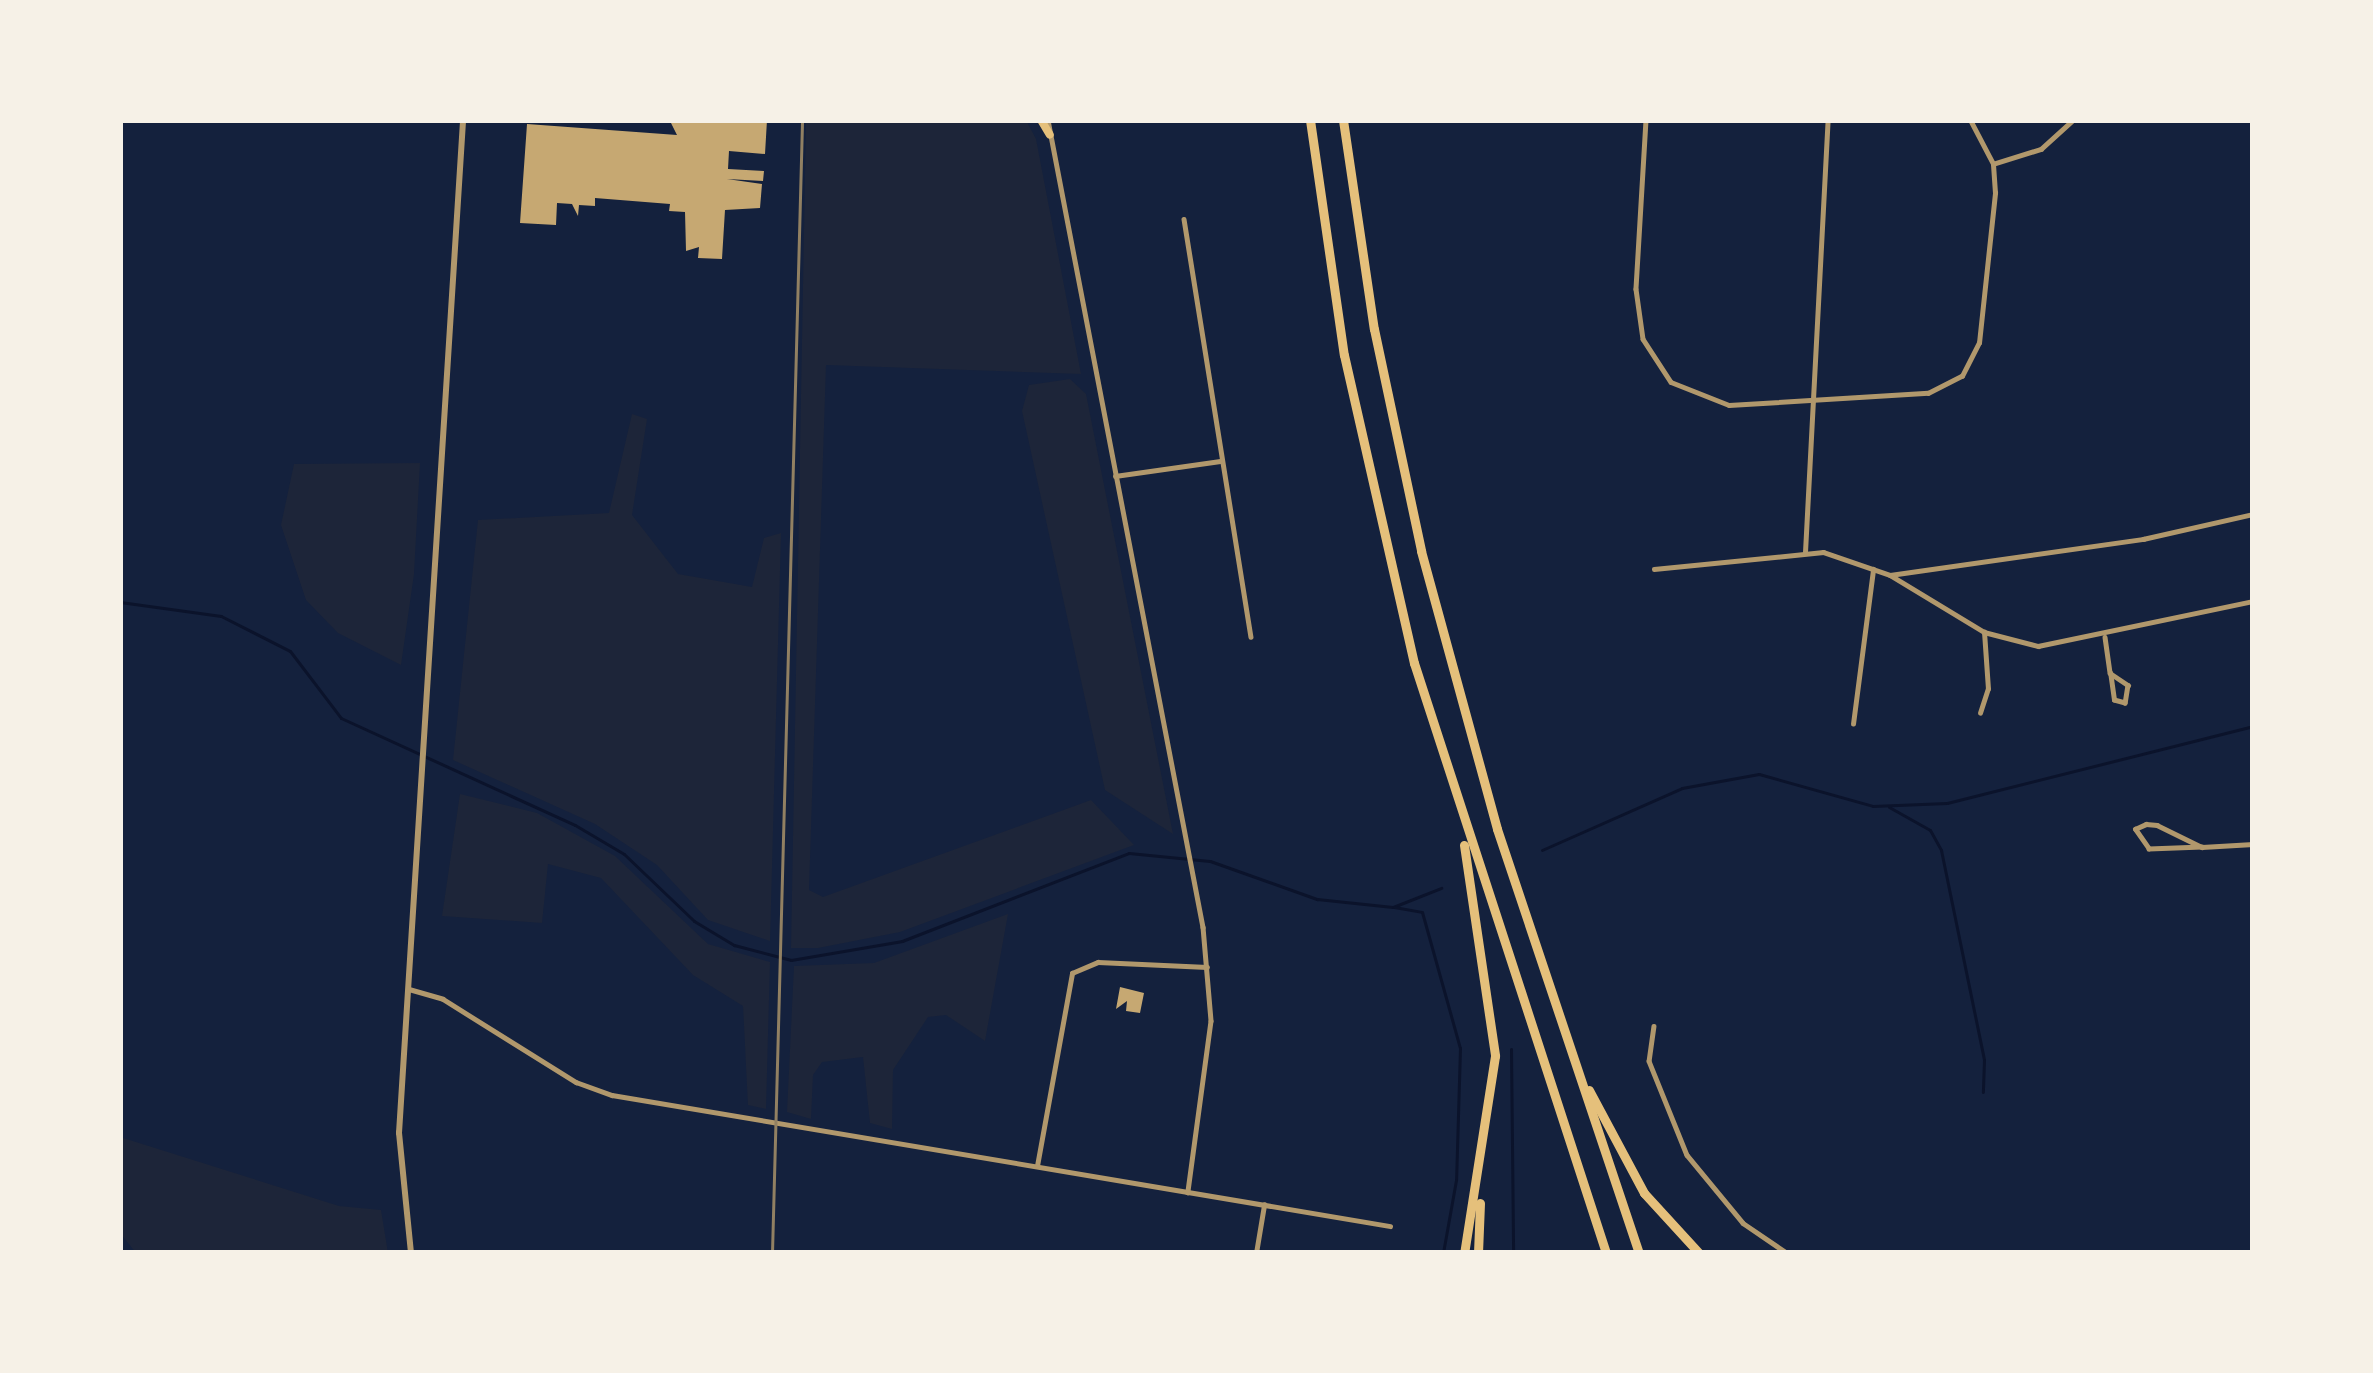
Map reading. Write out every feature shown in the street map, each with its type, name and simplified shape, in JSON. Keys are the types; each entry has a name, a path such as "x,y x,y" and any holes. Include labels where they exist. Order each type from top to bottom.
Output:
{"highway":[{"path":"1310,120 1356,417 1458,816 1493,999 1494,1075 1478,1253"},
{"path":"1343,120 1374,329 1420,551 1497,829 1640,1253"},
{"path":"1458,816 1606,1253"},
{"path":"1573,1058 1633,1177 1699,1253"},
{"path":"1464,1253 1481,1180"}],"main road":[{"path":"1045,120 1050,135"}],"street":[{"path":"411,1253 399,1171 406,988 463,120"},
{"path":"1646,120 1636,302 1654,364 1681,389 1716,404 1928,393 1970,367 1981,330 1993,164 1970,120"},
{"path":"1804,552 1828,120"},
{"path":"1993,164 2041,149 2073,120"},
{"path":"2138,120 2163,120"},
{"path":"1050,135 1208,967 1211,1021 1188,1192"},
{"path":"1184,219 1251,637"},
{"path":"1115,476 1220,460"},
{"path":"1890,575 2143,539 2253,514"},
{"path":"1654,569 1804,552 1890,575 1984,632 2038,646 2105,637 2253,601"},
{"path":"1853,724 1873,569"},
{"path":"1980,713 1988,689 1984,632"},
{"path":"2105,637 2110,673 2114,700 2125,703 2128,685 2110,673"},
{"path":"2202,847 2157,825 2135,829 2149,848 2202,847 2253,844"},
{"path":"1036,1166 1072,973 1098,962 1208,967"},
{"path":"406,988 443,999 576,1082 612,1095 1390,1226"},
{"path":"1654,1026 1649,1061 1687,1155 1743,1223 1787,1253"},
{"path":"1256,1253 1265,1204"}],"shaded area":[{"path":"806,120 1026,120 1036,139 1081,374 826,365 809,890 823,897 1091,800 1134,845 900,932 818,948 791,948"},
{"path":"1070,379 1086,394 1173,834 1105,790 1022,411 1029,385"},
{"path":"632,414 647,419 632,515 678,574 752,587 764,538 781,533 770,941 708,920 657,865 595,824 453,760 478,520 609,513"},
{"path":"420,463 414,574 401,665 338,633 306,600 281,525 294,464"},
{"path":"460,794 537,813 615,856 708,944 770,962 766,1109 748,1105 743,1006 693,975 601,878 548,864 542,923 442,916"},
{"path":"1008,914 985,1041 946,1015 928,1017 893,1070 892,1129 870,1123 863,1057 822,1062 813,1075 811,1119 787,1112 794,966 874,963"},
{"path":"120,1137 339,1206 381,1210 388,1253 136,1253 120,1233"}],"building":[{"path":"767,120 765,154 729,151 728,169 764,171 763,181 727,179 762,184 760,208 725,210 722,259 698,258 699,247 686,251 685,212 669,211 670,204 595,198 595,206 579,205 578,216 572,204 557,203 556,225 520,223 527,124 677,135 671,123"},
{"path":"1120,987 1144,993 1140,1013 1126,1011 1127,1001 1116,1009"}],"waterway":[{"path":"120,602 221,616 290,651 341,718 575,825 624,854 694,921 734,945 791,960 902,941 1129,853 1210,861 1317,899 1393,907 1441,888"},
{"path":"1542,850 1682,788 1759,774 1873,806 1947,803 2253,726"},
{"path":"1889,807 1930,830 1941,850 1984,1060 1983,1092"},
{"path":"1394,907 1422,912 1460,1048 1456,1180 1443,1253"},
{"path":"1511,1049 1513,1253"}],"railway":[{"path":"772,1253 802,120"}]}
